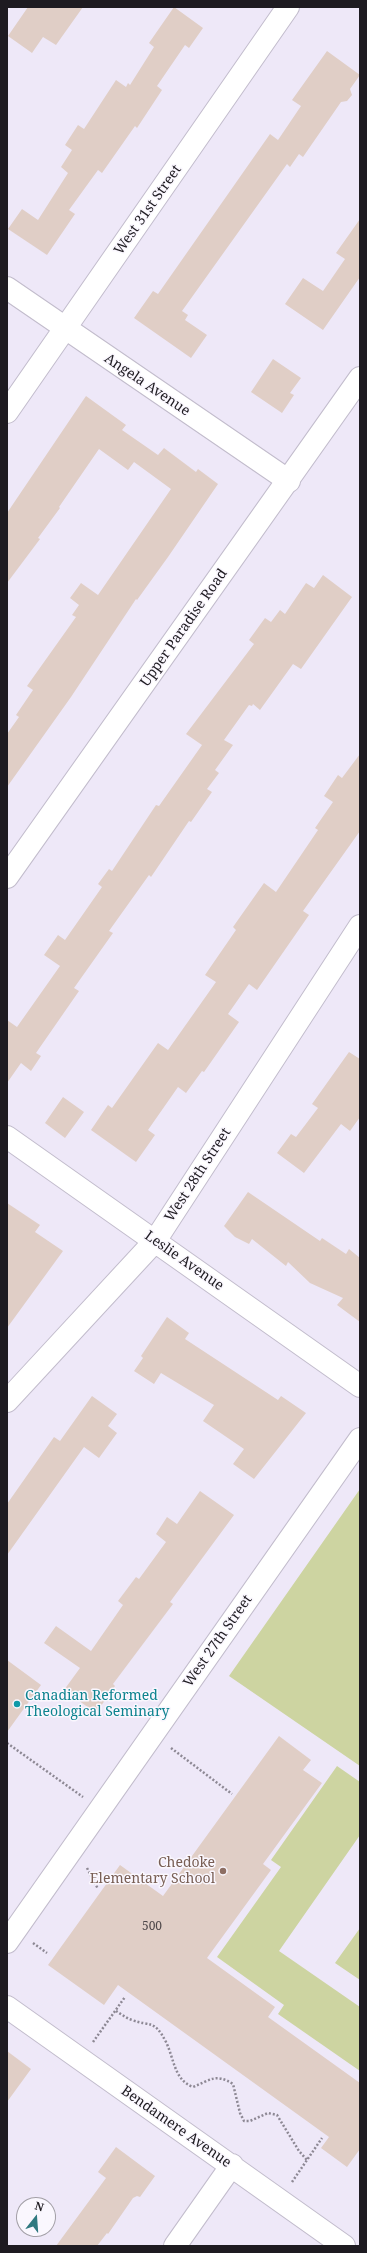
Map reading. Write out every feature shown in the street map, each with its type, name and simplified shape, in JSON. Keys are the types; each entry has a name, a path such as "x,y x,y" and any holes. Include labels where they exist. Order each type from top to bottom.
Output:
{"street":[{"name":"West 31st Street","path":"7,412 66,330 288,7"},
{"name":"Angela Avenue","path":"7,288 66,330 288,481"},
{"name":"Upper Paradise Road","path":"7,877 360,378"},
{"name":"West 28th Street","path":"7,1401 155,1241 360,926"},
{"name":"Leslie Avenue","path":"7,1137 360,1386"},
{"name":"West 27th Street","path":"7,1942 360,1439"},
{"name":"Bendamere Avenue","path":"7,2007 344,2246"},
{"path":"175,2246 232,2166"}],"path":[{"path":"153,1734 232,1794"},
{"path":"7,1743 100,1809"},
{"path":"80,2060 126,1997"},
{"path":"116,2011 132,2020 149,2023 156,2027 166,2042 180,2079 185,2084 193,2087 215,2077 224,2078 233,2084 240,2113 244,2121 250,2121 268,2113 277,2115 299,2151 307,2160"},
{"path":"280,2201 322,2138"}],"green space":[{"path":"360,1489 360,1766 229,1676"},
{"path":"337,1766 360,1782 360,1835 279,1951 360,2007 360,2071 278,2014 284,2005 217,1957 281,1867 271,1860"},
{"path":"360,1928 360,1980 335,1963"}],"building":[{"path":"28,7 83,7 56,45 43,37 32,53 8,36"},
{"path":"174,7 203,28 189,48 185,45 157,86 162,90 137,128 135,126 102,173 98,170 69,210 75,214 47,255 8,229 22,209 38,220 68,173 61,167 72,150 65,145 78,125 84,129 116,80 126,87 128,83 130,85 154,47 149,43"},
{"path":"327,51 360,75 350,89 352,95 347,101 341,102 303,157 299,154 290,167 287,164 182,311 188,315 185,320 207,335 191,358 134,318 153,291 158,294 270,134 278,140 301,106 292,100"},
{"path":"360,219 360,277 323,330 285,304 303,278 323,291 345,259 336,253"},
{"path":"273,359 301,378 290,393 294,395 282,413 251,392"},
{"path":"86,396 126,425 122,430 158,455 164,448 196,472 198,469 218,484 168,557 137,600 136,599 71,697 7,787 7,734 19,717 16,715 33,690 27,686 76,617 72,615 79,605 70,598 81,583 98,595 171,489 134,462 128,470 99,449 38,538 40,539 7,583 7,513"},
{"path":"323,575 352,597 301,669 293,664 260,710 253,704 252,706 249,705 224,740 233,745 215,770 219,773 207,789 212,792 191,822 189,821 151,877 149,875 109,931 113,933 74,988 79,991 36,1053 41,1056 31,1071 21,1063 7,1083 7,1020 17,1027 60,966 44,955 58,935 65,940 102,887 98,884 109,869 112,871 156,805 159,806 202,745 186,734 254,644 249,640 265,618 271,622 280,610 285,614 306,583 314,588"},
{"path":"360,754 360,831 303,911 309,915 257,990 249,984 228,1014 239,1022 204,1072 202,1071 186,1093 178,1087 148,1130 155,1135 136,1162 91,1130 108,1105 112,1108 158,1043 168,1050 216,982 205,975 236,930 233,927 264,883 276,892 318,830 315,828 333,802 324,796 338,775 342,778"},
{"path":"349,1052 360,1059 360,1117 350,1131 341,1124 304,1173 277,1153 291,1134 296,1137 318,1108 312,1104"},
{"path":"63,1097 84,1112 65,1138 45,1123"},
{"path":"248,1192 320,1241 322,1238 346,1254 349,1249 360,1258 360,1322 337,1305 343,1298 310,1283 288,1262 286,1266 252,1239 249,1244 235,1237 224,1226"},
{"path":"7,1203 40,1225 35,1232 63,1251 7,1328"},
{"path":"167,1317 189,1333 185,1339 278,1400 281,1396 306,1413 254,1479 233,1464 244,1449 203,1421 214,1405 161,1373 154,1384 134,1371 143,1358 141,1356"},
{"path":"92,1396 117,1414 108,1426 117,1433 99,1458 84,1447 7,1555 7,1504 54,1437 60,1441"},
{"path":"200,1491 234,1515 170,1602 173,1604 113,1684 115,1686 96,1713 64,1690 80,1668 44,1643 56,1626 91,1651 123,1605 118,1601 136,1577 139,1579 166,1542 156,1534 167,1517 177,1524"},
{"name":"Canadian Reformed Theological Seminary","path":"7,1660 41,1685 7,1732"},
{"path":"279,1736 311,1760 303,1770 322,1783 263,1864 271,1870 207,1958 275,2007 268,2017 360,2083 360,2149 347,2167 321,2148 329,2137 118,1985 104,2005 48,1965 120,1865 163,1896"},
{"path":"7,2051 31,2069 7,2102"},
{"path":"116,2147 155,2176 140,2197 137,2196 133,2198 108,2234 107,2233 97,2246 56,2246 106,2178 98,2172"}],"place":[{"name":"Canadian Reformed Theological Seminary","path":"17,1704"},
{"name":"Chedoke Elementary School","path":"223,1871"}]}
